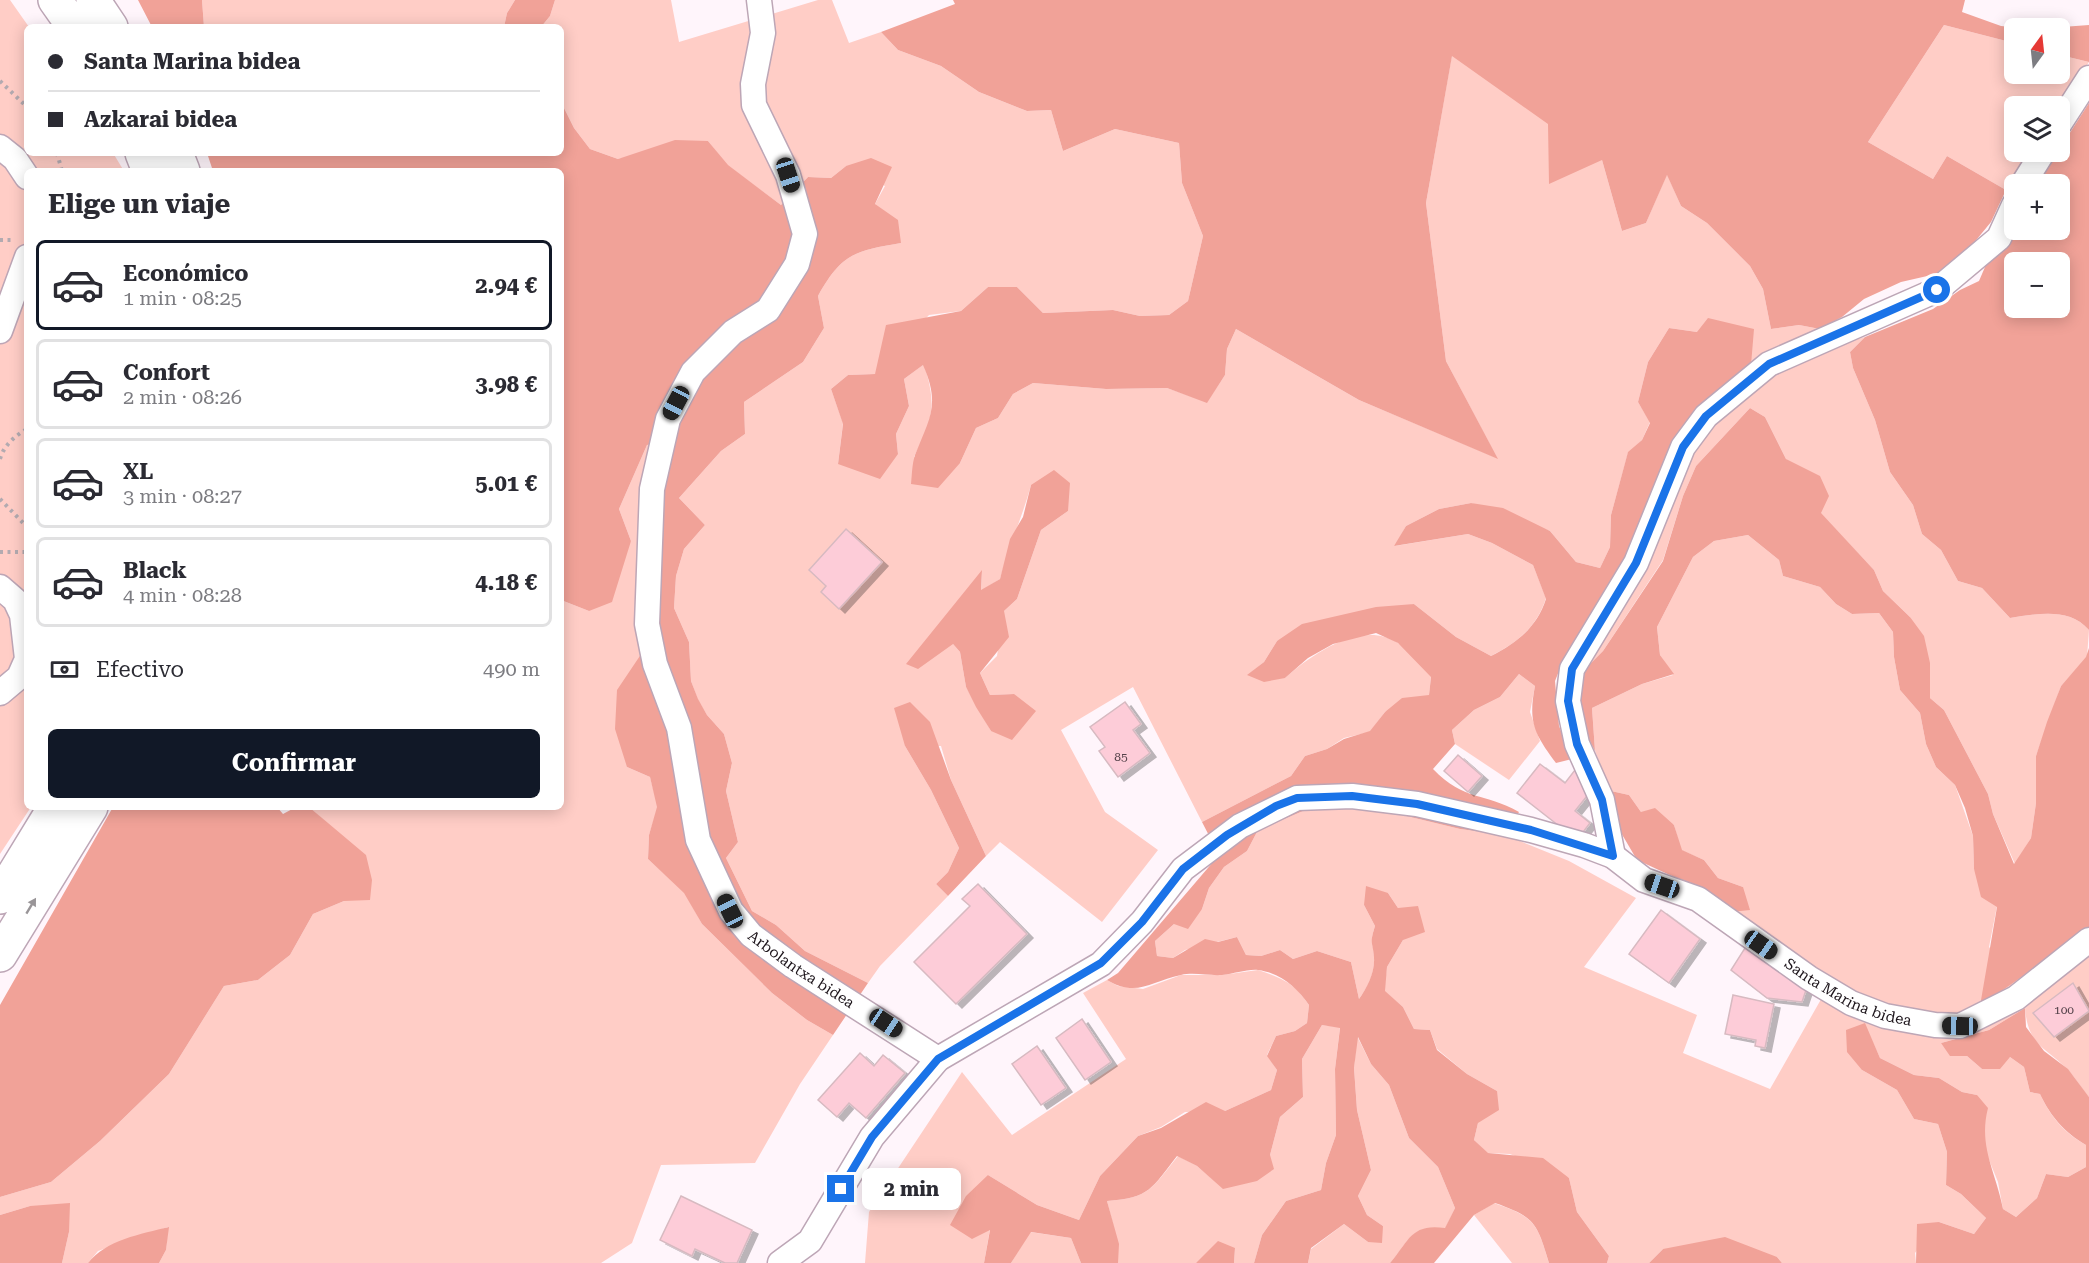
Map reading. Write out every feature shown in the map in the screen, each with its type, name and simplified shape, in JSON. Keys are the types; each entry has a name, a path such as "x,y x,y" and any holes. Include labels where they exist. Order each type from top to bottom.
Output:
{"main road":[{"path":"55,0 72,24"},
{"path":"93,0 109,24"},
{"path":"0,897 53,810"},
{"path":"0,955 89,810"}],"street":[{"name":"Arbolantxa bidea","path":"759,0 763,33 753,84 754,105 788,175 805,234 797,264 768,310 733,333 693,372 668,418 652,489 647,624 655,664 679,728 698,840 730,911 751,935 793,966 938,1059"},
{"path":"2070,107 2089,78"},
{"path":"0,147 15,159 24,172"},
{"path":"780,1263 810,1241 872,1137 938,1059 1101,963 1142,922 1183,869 1240,826 1297,798 1352,796 1417,804 1531,830 1613,856 1602,800 1577,744 1568,701 1572,669 1636,563 1683,447 1706,416 1769,364 1937,290 1999,238 2004,227"},
{"path":"0,331 24,265"},
{"path":"0,587 15,600 22,615 24,632"},
{"path":"0,693 19,677 24,665"},
{"name":"Santa Marina bidea","path":"1613,856 1644,880 1698,899 1809,978 1851,1003 1885,1016 1935,1025 1960,1026 2016,998 2089,940"}],"path":[{"path":"0,81 24,104"},
{"path":"0,459 2,452 16,435 24,431"},
{"path":"0,500 24,523"},
{"path":"0,552 24,552"}],"shaded area":[{"path":"0,0 10,0 27,24 24,24 24,156 115,156 122,168 24,168 24,810 29,810 0,854"},
{"path":"138,0 202,0 204,24 150,24"},
{"path":"202,0 515,0 507,13 505,24 204,24"},
{"path":"515,0 555,0 550,16 543,24 505,24 507,13"},
{"path":"555,0 671,0 679,42 818,0 832,0 849,43 881,32 898,50 941,66 979,92 1027,111 1051,110 1063,151 1115,129 1179,143 1182,183 1203,236 1188,301 1169,315 1140,316 1113,310 1043,313 1017,287 988,287 961,311 929,315 875,374 848,375 831,389 843,423 838,464 898,454 896,434 909,406 904,379 924,364 931,391 931,412 914,457 960,463 976,428 998,418 1013,394 1033,383 1106,389 1167,388 1207,402 1225,375 1227,349 1236,329 1359,400 1497,458 1446,361 1426,203 1452,55 1602,160 1622,231 1646,223 1667,174 1681,206 1707,223 1750,266 1763,289 1771,329 1799,325 1820,329 1751,365 1697,332 1669,328 1648,362 1638,402 1650,422 1642,440 1628,453 1611,515 1610,547 1600,568 1576,562 1550,531 1471,503 1439,509 1406,526 1395,546 1468,534 1492,543 1533,565 1546,598 1542,608 1525,633 1509,646 1491,656 1456,637 1414,604 1277,641 1264,662 1248,675 1285,678 1309,659 1338,642 1369,635 1384,637 1398,643 1431,676 1429,696 1385,712 1370,732 1344,738 1327,749 1305,756 1291,776 1202,822 1133,687 1061,730 1105,812 1158,850 1102,922 1000,842 986,856 951,780 941,746 905,746 931,790 959,848 948,872 936,884 948,896 880,966 868,983 805,951 776,925 752,911 726,858 738,842 726,791 732,763 724,734 707,715 698,700 691,681 689,642 674,608 676,576 684,549 705,525 679,498 721,451 745,434 744,402 803,362 824,328 818,296 835,271 851,256 901,243 875,204 885,186 846,166 831,178 808,177 781,205 727,165 708,141 618,159 590,149 574,128 564,108 564,24 543,24 550,16","holes":["1031,485 1068,511 1041,530 1017,599 1004,611 997,656 980,673 990,695 1014,694 991,731 966,687 960,652 953,644 982,571 981,591 1000,579"]},
{"path":"953,0 1965,0 1962,12 2004,26 2004,40 1944,25 1868,142 1933,179 1947,156 2004,189 2004,194 1991,222 1968,250 1936,274 1901,282 1864,299 1842,317 1820,329 1799,325 1771,329 1763,289 1750,266 1707,223 1681,206 1667,175 1646,223 1622,231 1602,160 1549,184 1548,124 1452,56 1426,203 1446,361 1498,459 1359,400 1236,329 1227,349 1225,375 1207,403 1167,388 1106,389 1033,383 1013,394 998,418 976,428 960,463 938,488 911,484 914,458 931,412 931,391 923,365 904,379 909,406 896,434 898,454 880,479 838,464 843,424 831,389 848,375 875,374 886,325 961,311 988,287 1017,287 1043,313 1113,310 1140,316 1169,315 1188,301 1203,236 1182,183 1179,143 1115,129 1063,151 1051,110 1027,111 979,92 941,66 898,50 881,32 955,4"},
{"path":"1944,25 2004,40 2004,84 2070,84 2070,57 2089,62 2067,96 2004,96 2004,162 2024,162 2017,174 2004,174 2004,189 1947,156 1933,179 1868,142"},
{"path":"2089,25 2089,62 2070,57 2070,26"},
{"path":"2089,103 2089,630 2072,618 2062,615 2042,614 2010,618 1982,588 1958,581 1941,550 1922,534 1913,505 1890,472 1875,420 1853,368 1850,352 1865,337 1933,309 1960,290 1979,281 1988,260 2012,240 2070,240 2070,174 2043,174 2051,162 2070,162 2070,133"},
{"path":"564,108 574,128 590,149 618,159 675,140 708,141 728,165 781,205 808,177 831,178 846,166 871,158 892,167 875,204 898,220 901,243 851,256 835,271 818,296 824,328 803,362 744,402 745,434 721,451 679,498 705,525 684,549 676,576 674,608 689,642 691,681 707,715 724,734 732,763 726,791 738,842 726,858 752,911 776,925 805,951 868,983 833,1035 807,1020 772,993 702,924 684,893 648,859 649,835 657,807 650,777 627,767 615,729 617,690 658,629 664,480 670,441 647,445 619,509 631,541 612,602 589,611 564,601 564,168 212,168 208,156 564,156"},
{"path":"1708,318 1754,329 1751,365 1697,412 1630,555 1595,616 1565,656 1555,681 1559,726 1572,759 1556,763 1542,743 1533,718 1535,686 1519,674 1500,697 1474,710 1452,730 1455,744 1433,769 1444,780 1465,792 1495,801 1519,812 1505,835 1460,829 1398,814 1345,807 1308,809 1258,830 1247,851 1224,867 1209,888 1202,909 1188,929 1174,924 1155,941 1157,956 1173,958 1205,939 1218,942 1237,937 1246,955 1261,956 1280,950 1293,959 1317,951 1351,962 1359,999 1370,980 1374,963 1372,940 1375,926 1364,905 1366,886 1388,893 1398,908 1418,906 1425,932 1403,940 1387,967 1385,991 1403,1007 1414,1029 1430,1030 1437,1050 1467,1074 1497,1091 1499,1110 1478,1123 1474,1140 1488,1153 1543,1158 1569,1178 1577,1212 1609,1256 1607,1263 1549,1263 1541,1239 1532,1223 1519,1213 1495,1203 1474,1215 1434,1263 1390,1263 1412,1235 1418,1231 1434,1227 1445,1228 1455,1208 1438,1167 1409,1138 1389,1085 1371,1064 1358,1037 1354,1068 1357,1110 1371,1170 1358,1196 1367,1215 1383,1226 1382,1243 1368,1242 1344,1224 1311,1248 1308,1263 1254,1263 1262,1235 1286,1201 1321,1190 1326,1163 1336,1135 1335,1069 1340,1028 1322,1025 1302,1059 1303,1097 1280,1117 1270,1155 1274,1169 1257,1181 1223,1189 1197,1166 1177,1156 1149,1189 1133,1197 1107,1201 1119,1244 1118,1263 1081,1263 1071,1238 1031,1232 1011,1263 984,1263 990,1230 972,1239 950,1225 966,1196 988,1175 1037,1205 1079,1220 1100,1176 1138,1136 1161,1128 1206,1102 1225,1111 1271,1090 1277,1070 1267,1056 1276,1036 1295,1031 1307,1023 1309,1005 1294,987 1274,974 1258,970 1222,975 1186,974 1136,988 1127,988 1107,980 1118,973 1219,855 1202,822 1291,776 1305,756 1327,749 1344,739 1370,731 1385,712 1402,698 1429,695 1431,677 1398,643 1376,633 1333,644 1308,658 1285,678 1264,682 1247,675 1264,662 1277,641 1302,624 1376,607 1414,604 1456,637 1491,656 1517,640 1537,618 1546,599 1533,565 1492,543 1468,534 1394,546 1406,526 1439,509 1471,503 1503,508 1550,531 1576,562 1600,568 1610,547 1611,515 1628,452 1642,440 1650,423 1638,402 1648,362 1669,328 1697,332"},
{"path":"1865,337 1850,352 1853,368 1875,420 1890,472 1913,505 1922,534 1941,550 1958,581 1982,588 2010,618 2042,614 2062,615 2081,623 2089,630 2087,657 2061,686 2036,756 2036,803 2031,838 2015,864 1993,814 1988,794 1944,710 1930,698 1930,686 1910,617 1883,591 1874,570 1820,513 1786,459 1765,417 1750,408 1696,466 1683,496 1663,560 1603,651 1585,669 1683,466 1720,412 1761,380 1819,351"},
{"path":"1750,408 1765,417 1786,459 1820,476 1829,496 1821,513 1874,570 1883,591 1910,617 1924,636 1930,663 1930,698 1944,710 1988,794 1993,814 2014,864 2031,838 2036,803 2036,756 2047,722 2061,686 2086,657 2089,648 2089,930 1980,1006 1997,907 1981,897 1974,869 1973,836 1965,808 1955,785 1936,767 1926,744 1920,713 1900,690 1894,657 1893,632 1879,613 1852,614 1836,604 1820,587 1783,576 1779,560 1748,535 1714,541 1693,557 1657,627 1660,655 1674,674 1642,684 1592,708 1595,751 1579,720 1578,688 1585,669 1603,651 1663,561 1683,496 1696,466"},
{"path":"670,440 658,629 640,657 627,767 650,777 658,807 649,835 648,859 685,893 702,924 772,993 807,1020 833,1035 800,1084 755,1163 661,1165 632,1243 601,1263 159,1263 166,1250 168,1227 98,1251 88,1263 62,1263 69,1232 30,1206 0,1215 0,1197 51,1182 100,1141 169,1074 224,986 258,980 290,955 313,914 344,901 335,830 312,810 564,810 564,601 589,611 631,541 619,509 647,445"},
{"path":"1054,470 1070,483 1068,511 1041,530 1017,599 1004,611 1009,637 980,673 990,695 1014,694 1036,711 1012,740 991,731 976,707 966,687 960,652 953,644 918,669 906,664 982,570 981,590 1000,579 1010,539 1023,517 1031,485"},
{"path":"1748,535 1779,560 1783,576 1820,587 1836,604 1852,614 1879,613 1893,632 1894,657 1900,690 1920,713 1926,744 1936,767 1955,785 1973,836 1974,869 1997,906 1989,947 2018,979 2089,930 2089,1097 2069,1071 2034,1039 2025,1008 1989,1030 1941,1043 1967,1056 1982,1069 2010,1057 2024,1067 2030,1092 2040,1094 2058,1123 2086,1145 2086,1167 2068,1177 2046,1174 2037,1198 2016,1217 2003,1209 1998,1182 1985,1150 1977,1095 1962,1092 1939,1078 1914,1075 1880,1058 1864,1023 1862,1070 1897,1090 1914,1119 1938,1124 1947,1152 1946,1185 1961,1194 1986,1218 1974,1234 1939,1222 1915,1253 1916,1263 1782,1263 1777,1257 1663,1249 1649,1263 1607,1263 1609,1256 1577,1212 1569,1178 1510,1154 1487,1153 1474,1140 1478,1123 1497,1091 1467,1074 1437,1049 1430,1030 1414,1029 1403,1007 1384,991 1387,967 1403,940 1398,908 1388,893 1364,905 1375,926 1372,940 1374,964 1370,980 1359,999 1351,962 1317,951 1293,959 1280,950 1261,956 1246,955 1237,937 1185,950 1173,958 1157,956 1155,941 1174,924 1202,909 1209,888 1224,867 1247,851 1258,830 1308,809 1345,807 1398,814 1460,829 1505,835 1569,861 1636,898 1584,967 1697,1015 1683,1053 1770,1089 1832,980 1731,912 1743,887 1718,878 1704,860 1681,850 1674,825 1641,812 1629,795 1611,791 1595,751 1592,708 1642,684 1673,675 1660,655 1657,627 1693,557 1714,541"},
{"path":"1519,674 1535,686 1530,712 1540,741 1509,780 1455,744 1452,730 1474,710 1500,697"},
{"path":"910,702 930,722 951,780 986,856 948,896 936,884 948,872 959,848 931,790 905,746 894,708"},
{"path":"1611,791 1629,795 1641,812 1655,808 1674,825 1682,850 1704,860 1718,878 1743,887 1750,910 1731,912 1705,891 1637,860 1620,831"},
{"path":"111,810 280,810 283,814 290,810 313,810 366,855 372,880 370,900 344,901 313,914 290,955 258,980 224,986 169,1074 100,1141 51,1182 0,1197 0,1005"},
{"path":"1258,970 1288,983 1309,1005 1307,1023 1295,1031 1276,1036 1267,1055 1277,1070 1271,1090 1225,1111 1185,1112 1161,1127 1138,1136 1100,1176 1079,1220 1037,1205 988,1175 990,1229 984,1263 865,1263 869,1212 962,1072 1012,1135 1126,1059 1083,993 1107,980 1118,986 1143,989 1181,975 1222,975"},
{"path":"2025,1008 2026,1027 2044,1051 2068,1069 2089,1097 2089,1263 1916,1263 1917,1224 1939,1222 1974,1234 1986,1218 1961,1194 1946,1185 1947,1152 1938,1124 1914,1119 1897,1090 1862,1070 1847,1052 1846,1030 1865,1023 1880,1058 1914,1075 1939,1078 1962,1092 1977,1095 1988,1108 1985,1135 2003,1209 2016,1217 2037,1198 2046,1174 2068,1177 2086,1167 2086,1145 2059,1123 2040,1094 2030,1092 2024,1067 2010,1057 2000,1069 1982,1069 1967,1056 1950,1056 1941,1043 1989,1030"},
{"path":"1322,1025 1340,1027 1335,1069 1336,1135 1326,1163 1321,1190 1286,1201 1262,1235 1254,1263 1234,1263 1235,1248 1196,1263 1118,1263 1118,1244 1107,1201 1142,1194 1155,1184 1178,1156 1197,1166 1223,1188 1270,1155 1280,1117 1303,1097 1302,1059"},
{"path":"1357,1036 1371,1064 1389,1085 1409,1138 1438,1167 1455,1208 1445,1229 1425,1229 1418,1232 1407,1241 1390,1263 1308,1263 1311,1249 1344,1224 1368,1242 1383,1226 1367,1215 1358,1196 1371,1170 1357,1110 1354,1068"},
{"path":"70,1203 69,1232 62,1263 0,1263 0,1215 30,1206"},
{"path":"1494,1203 1518,1213 1532,1223 1541,1239 1549,1263 1512,1263 1474,1215"},
{"path":"169,1227 166,1250 159,1263 88,1263 114,1243"},
{"path":"1030,1232 1071,1238 1081,1263 1011,1263"},
{"path":"1725,1237 1777,1257 1782,1263 1649,1263 1663,1249"},
{"path":"1218,1241 1235,1248 1234,1263 1196,1263"}],"building":[{"path":"846,529 882,562 839,609 821,592 826,586 809,570"},
{"path":"1125,702 1141,724 1133,730 1150,753 1118,777 1099,751 1105,747 1090,727"},
{"path":"1458,755 1482,776 1468,792 1444,771"},
{"path":"1540,764 1565,783 1575,770 1595,786 1575,811 1590,823 1577,840 1517,793"},
{"path":"978,884 1027,934 956,1004 914,962 970,906 962,899"},
{"path":"1661,910 1700,939 1669,983 1629,954"},
{"path":"1745,948 1806,990 1802,1002 1767,998 1731,970"},
{"path":"2073,983 2089,1011 2054,1037 2033,1013"},
{"path":"1733,995 1774,1004 1765,1048 1755,1046 1756,1040 1725,1034"},
{"path":"1082,1019 1111,1062 1085,1080 1056,1038"},
{"path":"1037,1046 1066,1088 1041,1105 1012,1064"},
{"path":"860,1053 874,1066 883,1055 905,1073 866,1118 849,1103 837,1117 818,1100"},
{"path":"681,1196 752,1230 737,1263 725,1263 695,1249 692,1256 660,1240"}],"route":[{"path":"841,1189 872,1137 938,1059 1101,963 1142,922 1183,869 1240,826 1276,806 1297,798 1352,796 1417,804 1531,830 1613,856 1602,800 1577,744 1568,701 1572,669 1636,563 1683,447 1706,416 1769,364 1937,290"}]}
